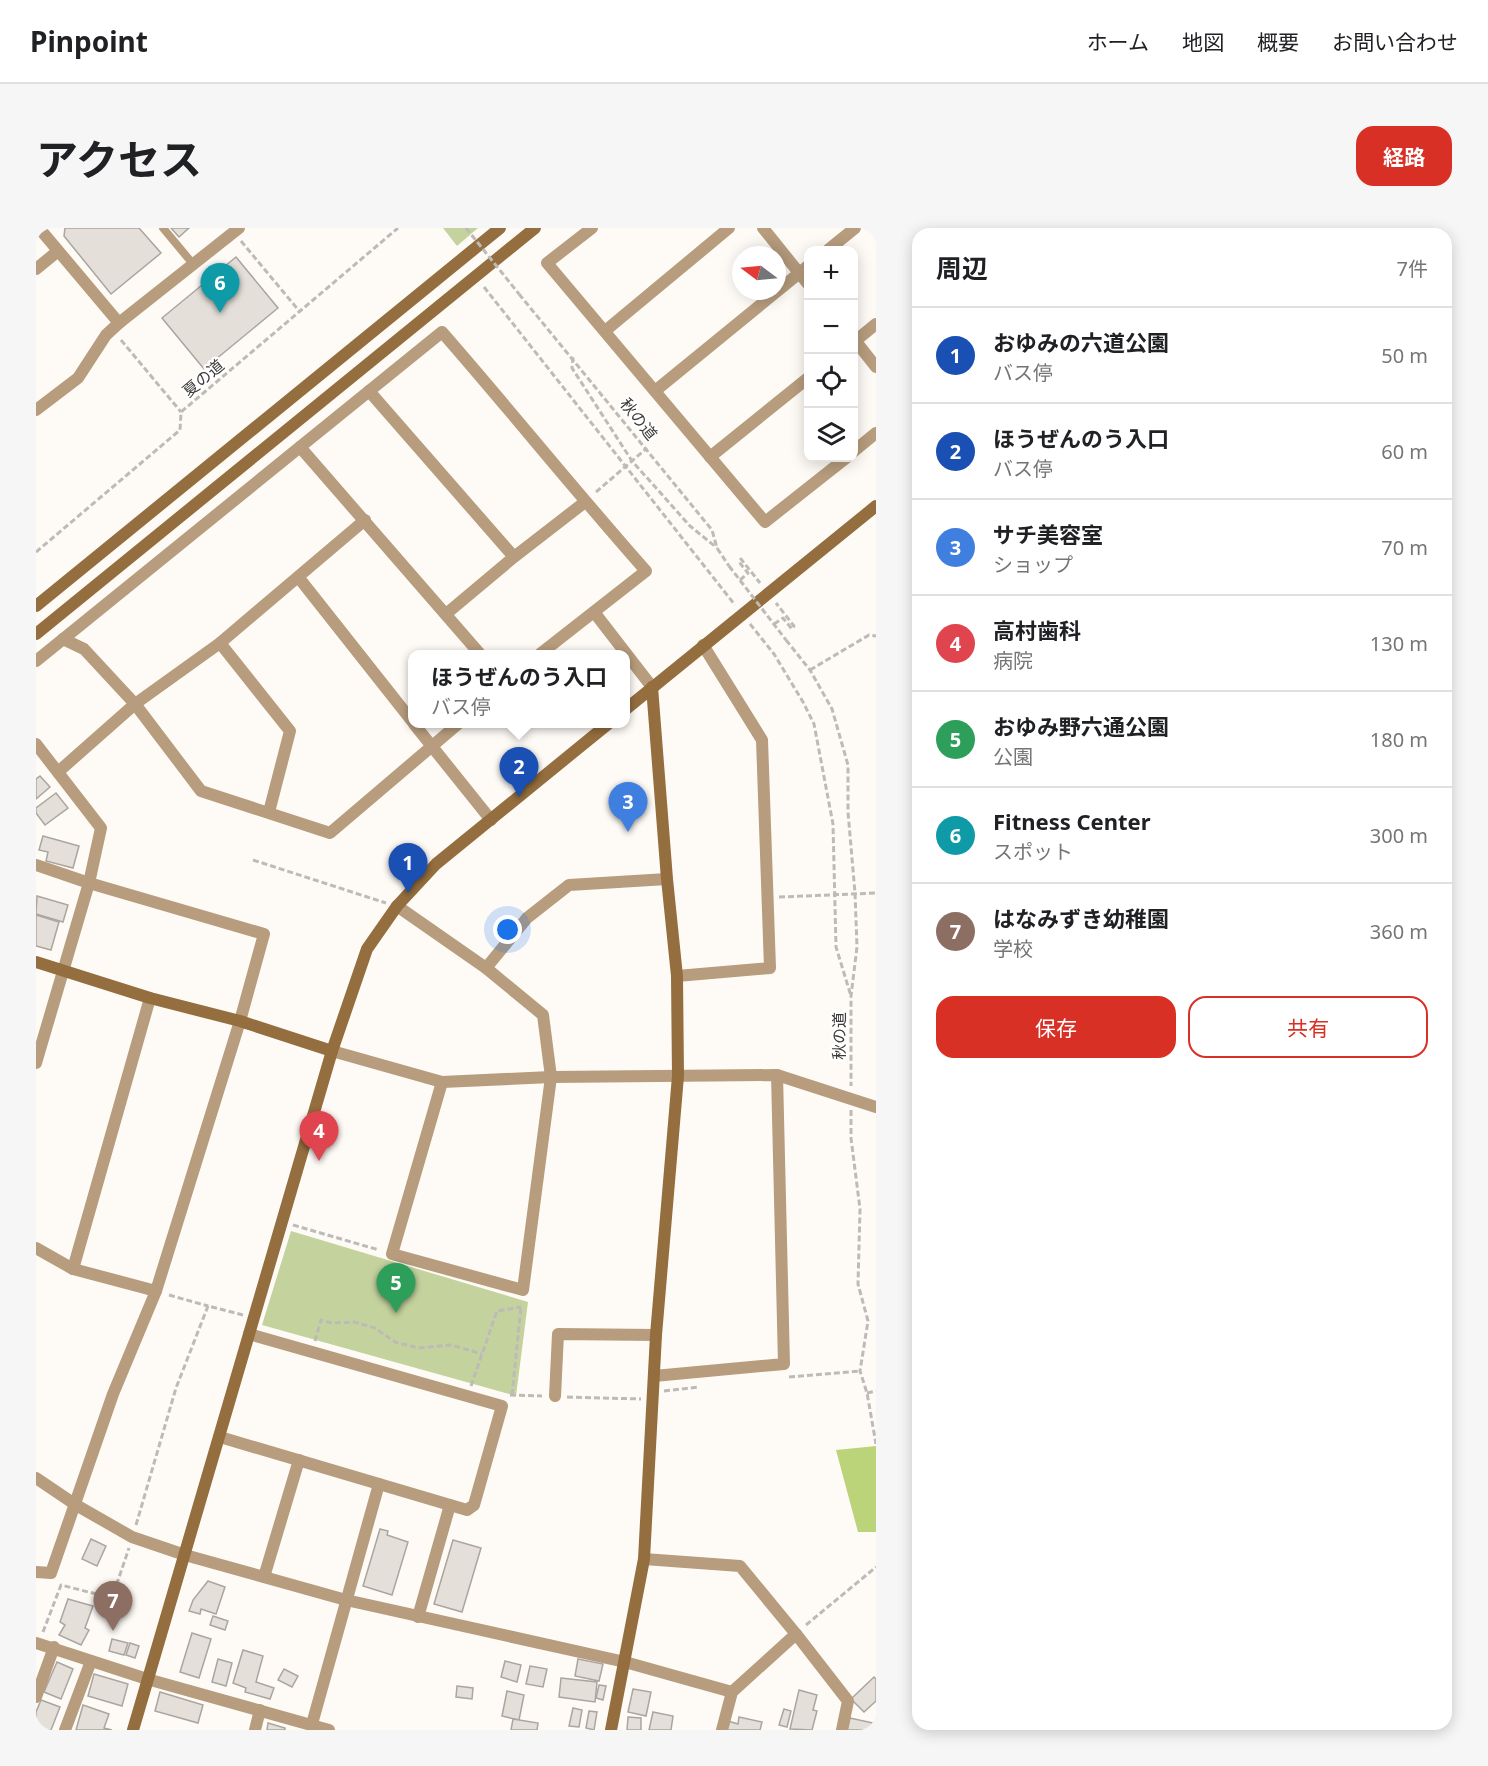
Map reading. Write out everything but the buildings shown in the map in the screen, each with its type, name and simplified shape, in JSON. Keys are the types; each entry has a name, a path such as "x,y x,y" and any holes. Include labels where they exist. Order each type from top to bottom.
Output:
{"street":[{"path":"39,228 115,326"},
{"path":"36,606 500,228"},
{"path":"36,634 536,228"},
{"path":"592,228 547,263 765,522 841,462"},
{"path":"605,331 729,228"},
{"path":"655,391 804,270 763,228"},
{"path":"833,246 855,228"},
{"path":"36,410 78,378 106,335 115,326 236,230"},
{"path":"36,269 58,251"},
{"path":"858,338 876,324"},
{"path":"36,661 442,332 646,571 545,650"},
{"path":"858,346 876,367"},
{"path":"710,457 804,381"},
{"path":"369,391 514,556"},
{"path":"858,448 876,433"},
{"path":"300,447 477,650"},
{"path":"446,614 514,556 585,502"},
{"path":"630,706 876,506"},
{"path":"58,772 135,704 220,643 299,578 364,520"},
{"path":"299,578 408,716"},
{"path":"594,612 623,650"},
{"path":"63,639 84,649 135,704 201,791 330,832 452,728"},
{"path":"220,643 290,731 269,812"},
{"path":"677,976 770,968 762,740 703,645"},
{"path":"611,1730 645,1559 656,1335 678,1076 677,976 652,687 630,659"},
{"path":"418,728 491,820"},
{"path":"133,1730 332,1051 367,949 397,906 436,864 602,728"},
{"path":"36,744 101,828 89,883 36,1064"},
{"path":"36,865 89,883 264,934 240,1021 156,1291 113,1394 51,1573 36,1572"},
{"path":"486,968 527,918 569,885 667,879"},
{"path":"397,906 486,968 543,1014 551,1077 523,1290 392,1254 442,1082"},
{"path":"36,962 150,998 240,1021 332,1051 442,1082 551,1077 777,1075 876,1107"},
{"path":"73,1269 150,998"},
{"path":"654,1376 784,1364 777,1075"},
{"path":"36,1248 73,1269 156,1291"},
{"path":"220,1437 467,1510 474,1504 502,1406 249,1334"},
{"path":"555,1396 558,1334 656,1335"},
{"path":"264,1577 298,1460"},
{"path":"36,1478 132,1537 185,1555 346,1600 625,1662 732,1692"},
{"path":"312,1725 379,1484"},
{"path":"418,1617 450,1505"},
{"path":"645,1559 740,1566 848,1701 842,1730"},
{"path":"722,1730 732,1692 796,1634"},
{"path":"37,1643 147,1679 329,1730"},
{"path":"36,1697 54,1647"},
{"path":"65,1730 91,1661"},
{"path":"255,1730 260,1710"}],"lane":[{"path":"163,228 193,264"}],"path":[{"name":"夏の道","path":"36,552 180,430 181,412 398,228"},
{"name":"秋の道","path":"466,228 712,530 717,548 810,670 831,709 848,765 848,812 857,947 851,996 851,1138 860,1209 858,1284 868,1321 860,1371 867,1393 876,1444"},
{"path":"236,230 300,312"},
{"path":"476,276 774,654 803,702 814,724 833,824 837,947 851,996"},
{"path":"115,326 181,412"},
{"path":"573,357 572,368 632,461 690,526 717,548"},
{"path":"585,502 646,448"},
{"path":"740,580 748,573 739,562 741,559 794,626 792,629 783,618 774,624"},
{"path":"810,670 868,635 876,636"},
{"path":"253,860 397,906"},
{"path":"768,897 876,893"},
{"path":"282,1222 392,1254"},
{"path":"512,1395 523,1290"},
{"path":"156,1291 253,1318"},
{"path":"37,1643 61,1585 112,1598 176,1388 208,1306"},
{"path":"468,1396 497,1311 521,1306"},
{"path":"312,1351 321,1320 332,1323 354,1322 375,1328 395,1342 418,1348 451,1346 482,1354"},
{"path":"867,1393 876,1391"},
{"path":"502,1406 505,1394 653,1400"},
{"path":"796,1634 876,1567"}],"green space":[{"path":"443,228 478,228 457,246"},
{"path":"291,1231 528,1302 516,1396 262,1325"},
{"path":"876,1446 876,1532 858,1532 836,1450"}],"place":[{"name":"Fitness Center","path":"220,313"},
{"name":"ほうぜんのう入口","path":"519,797"},
{"name":"サチ美容室","path":"628,832"},
{"name":"おゆみの六道公園","path":"408,893"},
{"name":"高村歯科","path":"319,1161"},
{"name":"おゆみ野六通公園","path":"396,1313"},
{"name":"はなみずき幼稚園","path":"113,1631"}]}
